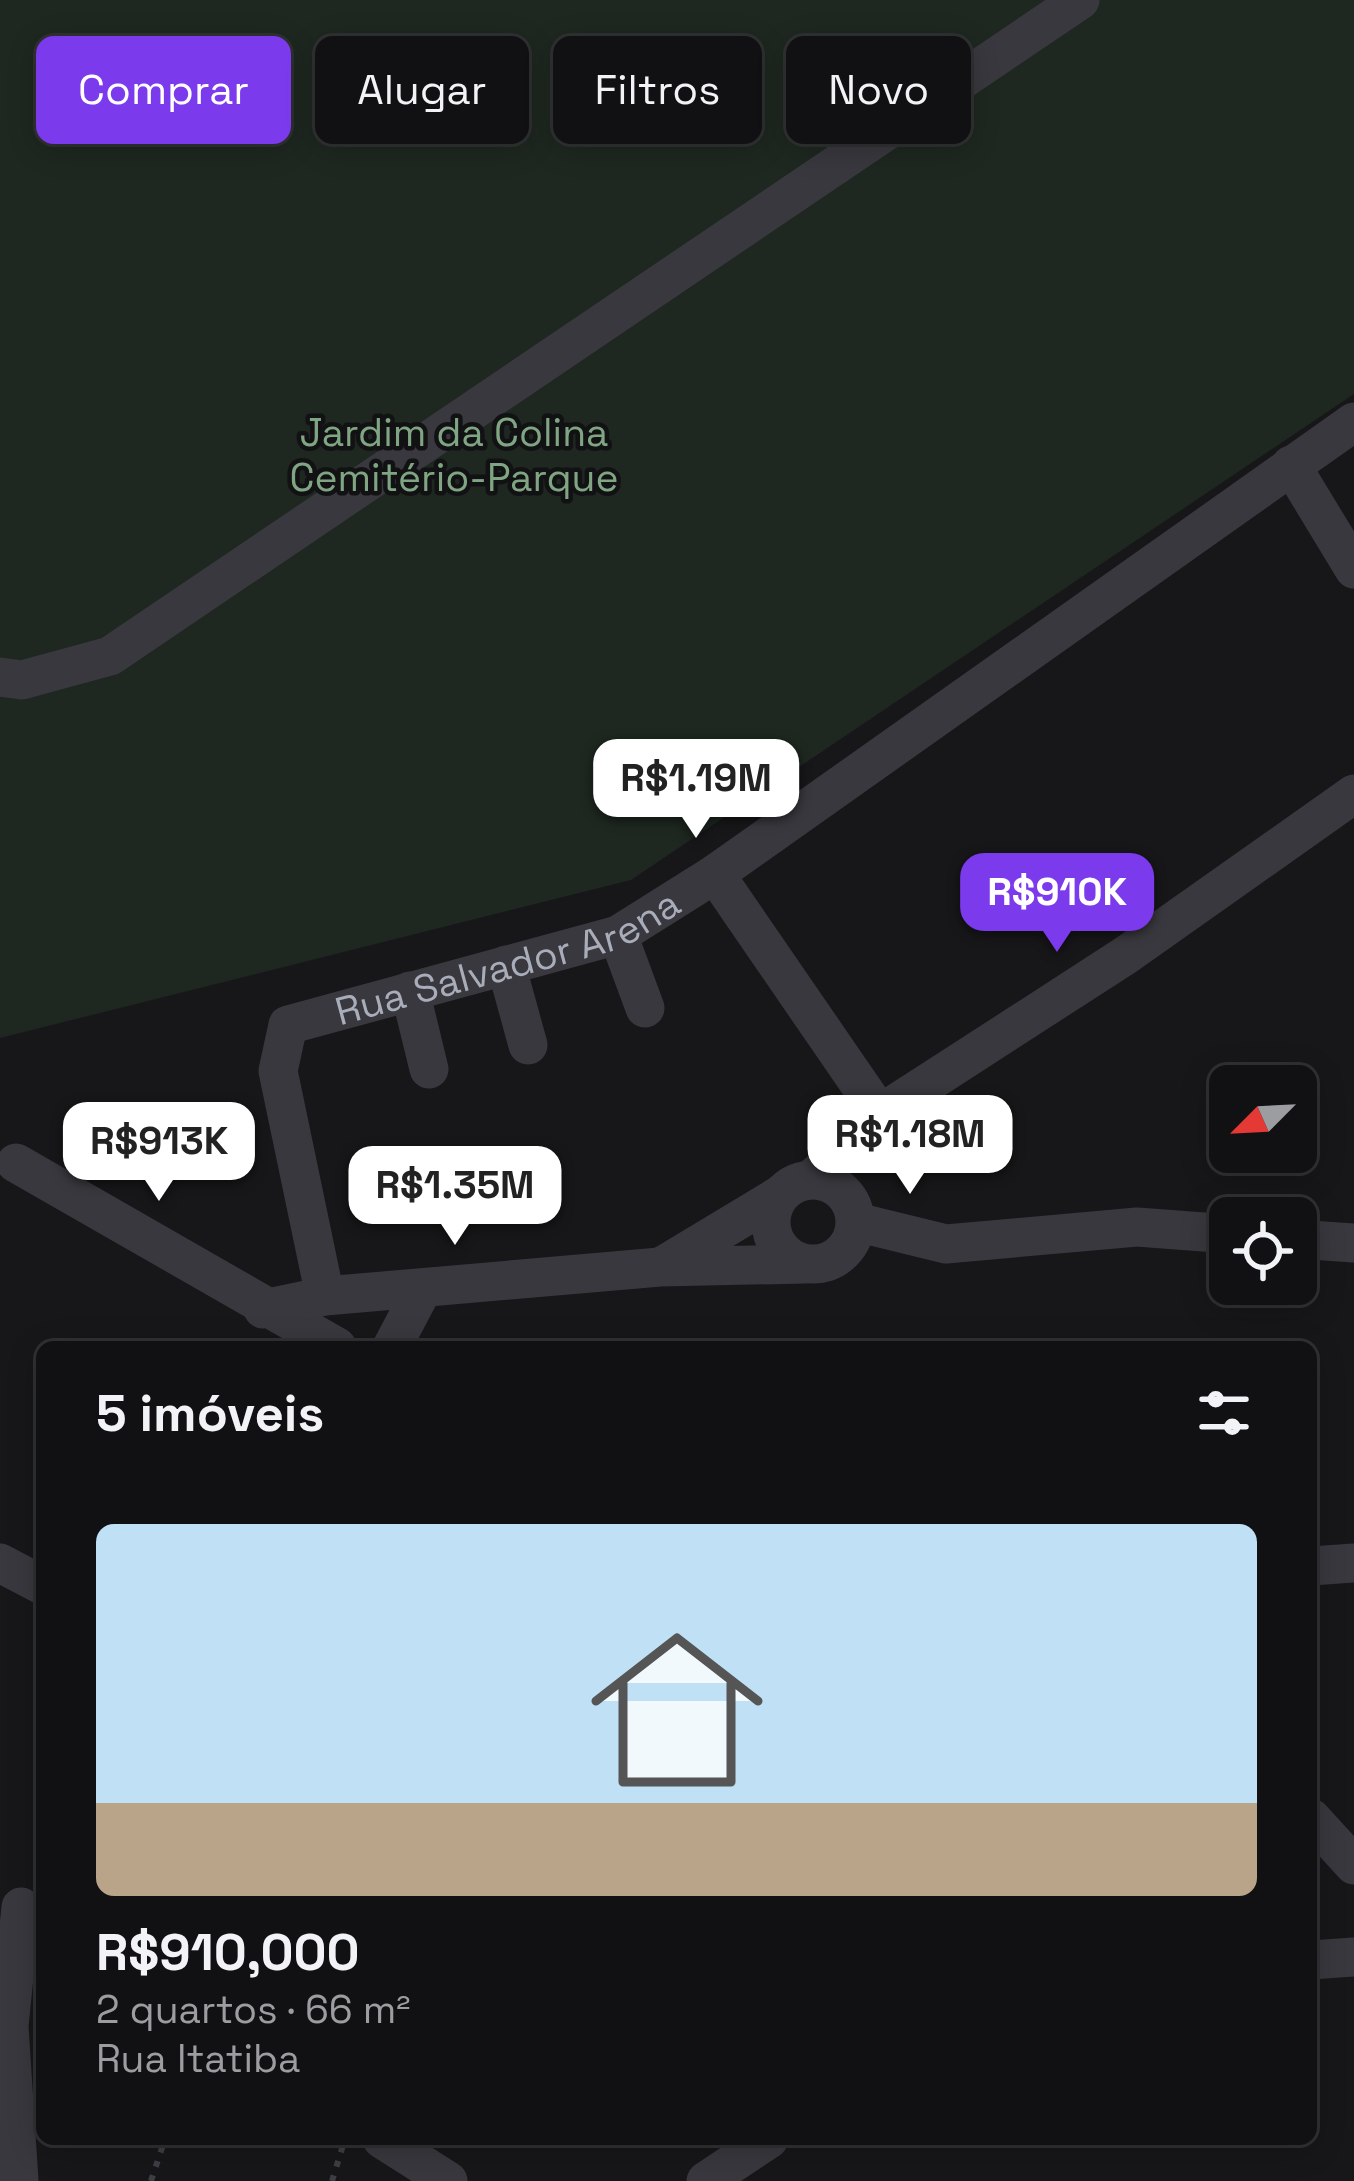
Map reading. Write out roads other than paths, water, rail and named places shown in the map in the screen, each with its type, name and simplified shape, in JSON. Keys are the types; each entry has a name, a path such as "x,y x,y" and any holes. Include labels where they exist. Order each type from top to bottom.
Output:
{"street":[{"path":"0,677 22,680 110,656 1080,0"},
{"name":"Rua Salvador Arena","path":"325,1295 278,1071 288,1025 619,935 715,874 1354,422"},
{"path":"1292,465 1354,569"},
{"path":"660,1268 796,1187 880,1114 1126,955 1354,794"},
{"path":"715,874 880,1114"},
{"path":"619,935 645,1008"},
{"path":"506,965 528,1045"},
{"path":"410,991 429,1070"},
{"path":"16,1163 325,1341"},
{"path":"796,1187 842,1190 856,1222 854,1237 820,1262 791,1259 773,1236 770,1222 796,1187"},
{"path":"856,1222 946,1244"},
{"path":"263,1309 325,1295 660,1268 820,1262 946,1244 1137,1227 1209,1232"},
{"path":"1317,1240 1354,1243"},
{"path":"395,1341 423,1288"},
{"path":"0,1563 36,1582"},
{"path":"1317,1566 1354,1563"},
{"path":"1317,1825 1354,1865"},
{"path":"19,2181 9,2026 21,1906"},
{"path":"1317,1960 1354,1957"},
{"path":"391,2145 448,2181"},
{"path":"706,2181 760,2145"}],"park label":[{"name":"Jardim da Colina Cemitério-Parque","path":"454,454"}]}
